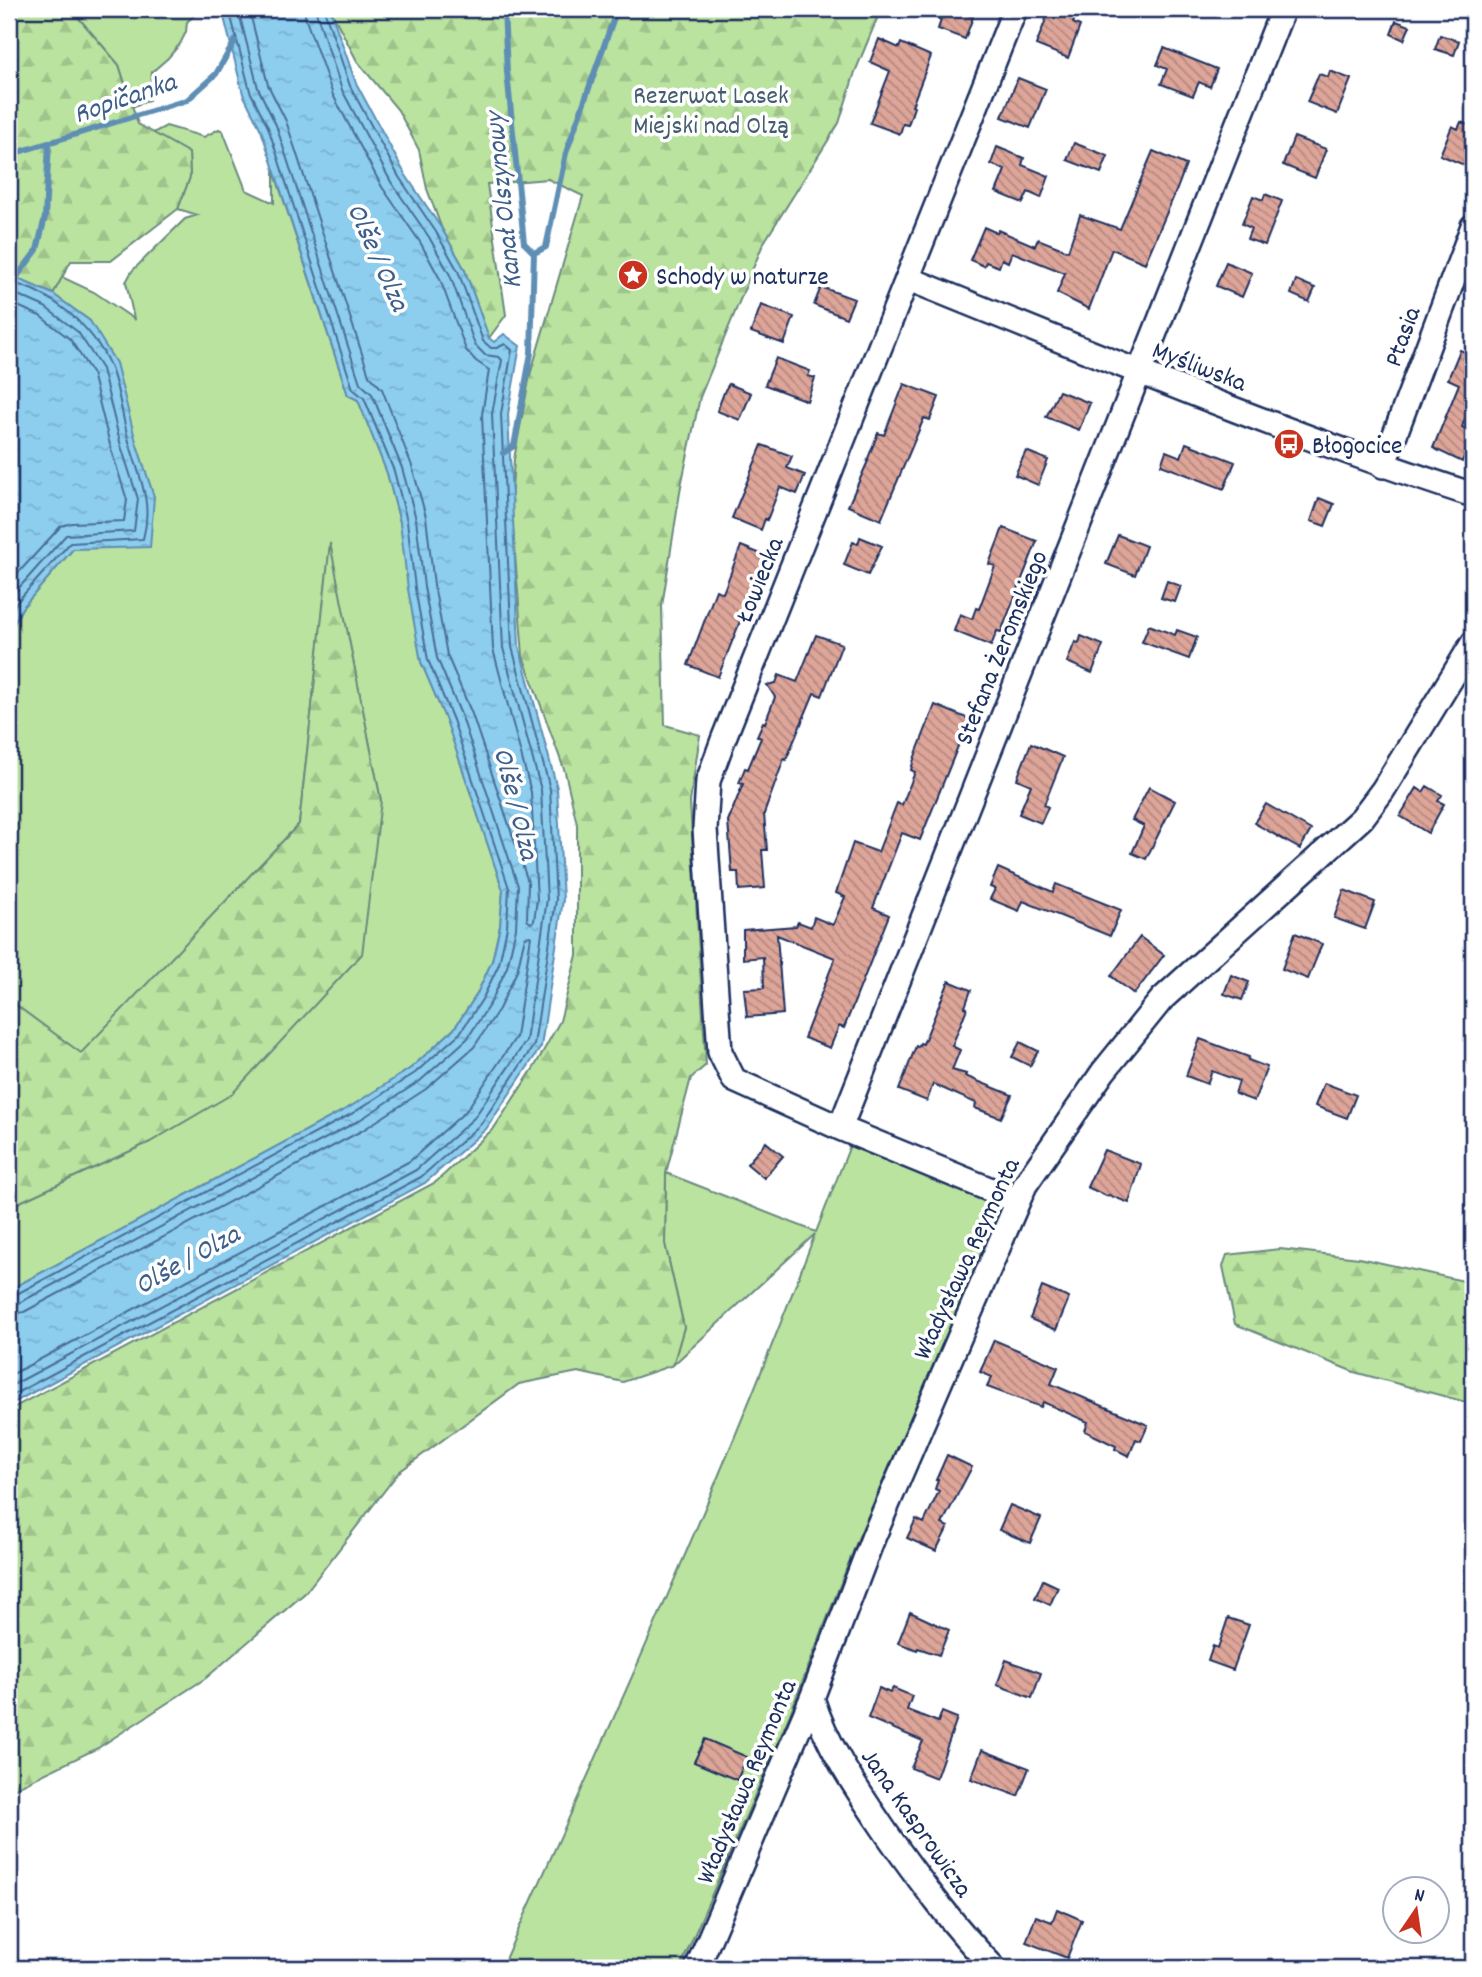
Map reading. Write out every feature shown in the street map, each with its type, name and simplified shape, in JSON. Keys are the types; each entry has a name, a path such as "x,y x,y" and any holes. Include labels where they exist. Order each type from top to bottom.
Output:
{"street":[{"name":"Łowiecka","path":"840,1128 734,1080 720,1052 705,829 708,781 1015,9"},
{"name":"Stefana Żeromskiego","path":"840,1128 1283,9"},
{"name":"Ptasia","path":"1383,466 1473,226"},
{"name":"Myśliwska","path":"909,279 1139,372 1383,466 1473,495"},
{"name":"Władysława Reymonta","path":"697,1968 812,1698 883,1514 1025,1185 1103,1072 1162,999 1362,818 1383,790 1473,643"},
{"path":"840,1128 1018,1201"},
{"name":"Jana Kasprowicza","path":"812,1698 825,1734 859,1793 921,1882 994,1968"}],"green space":[{"path":"9,9 71,9 119,65 138,124 189,153 190,177 178,209 111,261 71,261 53,294 9,275"},
{"path":"71,9 201,9 187,22 180,44 152,72 149,100 132,107 119,65"},
{"name":"Rezerwat Lasek Miejski nad Olzą","path":"330,9 881,9 855,72 839,123 763,244 700,397 681,486 662,606 665,725 700,735 690,802 706,1065 691,1078 666,1173 665,1244 684,1327 673,1365 623,1382 578,1372 519,1384 399,1472 305,1593 206,1678 98,1748 9,1791 9,1410 436,1182 494,1128 535,1066 560,1021 577,955 577,824 565,772 523,656 511,503 514,459 530,375 583,196 548,179 487,184 506,315 489,338 464,268 442,229 427,189 419,150 398,110 357,61"},
{"path":"166,126 204,137 219,129 223,131 246,190 274,203 274,171 348,395 358,400 387,473 400,522 421,662 447,722 503,890 500,926 492,961 477,994 454,1029 411,1068 350,1107 9,1290 9,1207 150,1142 381,801 330,546 299,824 81,1054 9,1000 9,633 22,608 73,549 154,497 90,321 53,294 62,277 94,292 134,319 126,282 132,271 185,219 198,215 178,209 190,177 189,153 153,133"},
{"path":"330,543 381,801 362,954 232,1094 150,1142 9,1207 9,1000 81,1053 299,824"},
{"path":"851,1143 992,1200 998,1215 858,1539 788,1719 680,1968 501,1968 703,1512 815,1234 673,1365 684,1327 665,1244 666,1173 816,1232"},
{"path":"1280,1249 1359,1258 1473,1283 1473,1404 1354,1372 1235,1324 1223,1266 1227,1255"}],"water":[{"name":"Olše / Olza","path":"222,9 330,9 356,83 405,174 464,268 489,338 494,342 504,334 520,346 508,414 519,646 557,788 563,900 541,1047 486,1129 425,1183 9,1405 9,1290 350,1107 411,1068 454,1029 477,994 492,961 500,926 503,890 447,723 421,662 400,522 387,473 358,400 348,395 261,130 243,94"},
{"path":"9,275 53,294 90,321 116,363 136,442 154,497 150,547 73,549 22,608 9,633"}],"building":[{"path":"916,9 953,9 973,17 965,39 938,29 941,20"},
{"path":"1058,9 1077,13 1073,23 1080,26 1068,58 1036,45 1048,14 1055,16"},
{"path":"1396,21 1410,26 1404,40 1391,34"},
{"path":"1440,35 1459,41 1454,55 1435,49"},
{"path":"879,39 899,48 901,43 931,56 912,106 914,107 908,125 903,124 900,134 870,123 890,71 870,62"},
{"path":"1164,48 1217,69 1210,87 1199,82 1193,96 1161,84 1167,69 1157,65"},
{"path":"1330,71 1351,79 1337,114 1307,102 1319,74 1328,77"},
{"path":"1018,78 1046,89 1030,128 1002,117"},
{"path":"1461,122 1473,127 1473,157 1469,167 1440,155 1452,126 1458,129"},
{"path":"1294,137 1326,149 1315,178 1283,165"},
{"path":"1074,143 1108,156 1101,173 1067,160"},
{"path":"997,147 1024,158 1022,165 1049,176 1041,198 1028,192 1023,203 996,192 1005,170 991,164"},
{"path":"1153,151 1186,165 1177,189 1145,263 1112,249 1089,309 1057,293 1065,273 1012,252 1008,262 1002,259 999,267 986,262 984,266 970,260 984,227 1035,246 1038,239 1068,251 1080,215 1120,229"},
{"path":"1265,194 1282,201 1265,245 1247,239 1251,228 1242,224 1253,196 1263,200"},
{"path":"1226,262 1252,273 1242,297 1216,286"},
{"path":"1296,280 1315,288 1309,302 1291,294"},
{"path":"821,287 854,299 846,318 814,305"},
{"path":"761,305 794,317 784,344 751,332"},
{"path":"1472,349 1473,397 1462,427 1473,433 1462,462 1433,448 1459,384 1448,379 1460,350 1470,354"},
{"path":"776,358 810,371 808,376 815,378 807,401 765,385"},
{"path":"729,384 751,393 740,420 717,411"},
{"path":"904,384 939,397 930,420 924,418 881,520 848,506 878,433 884,435"},
{"path":"1059,391 1090,403 1079,430 1046,417"},
{"path":"1186,443 1235,462 1224,489 1161,465 1166,451 1181,457"},
{"path":"762,445 792,456 787,468 805,475 797,494 780,487 761,530 732,518"},
{"path":"1026,451 1048,460 1038,485 1015,475"},
{"path":"1319,498 1334,504 1325,526 1311,521"},
{"path":"1003,528 1037,541 1001,632 997,631 991,646 954,631 960,614 972,619 976,608 979,609 995,566 989,564"},
{"path":"1118,535 1146,546 1135,575 1106,564"},
{"path":"860,537 882,546 868,575 844,565 853,542 858,544"},
{"path":"741,546 766,556 718,677 688,665 716,590 723,593"},
{"path":"1167,581 1181,586 1175,602 1161,598"},
{"path":"1149,625 1175,635 1177,630 1197,637 1189,659 1142,642"},
{"path":"816,635 842,644 822,696 814,693 786,760 784,759 764,814 767,850 762,850 765,888 739,890 738,872 732,872 728,821 743,784 739,783 761,738 757,736 775,697 767,685 776,683 779,675 797,682"},
{"path":"1081,636 1103,645 1092,673 1067,662 1075,642 1079,643"},
{"path":"935,705 969,719 920,840 902,833 873,908 889,915 844,1028 839,1026 830,1048 804,1038 835,958 777,935 783,1014 747,1017 744,989 764,988 763,957 743,959 743,930 796,926 798,922 811,927 814,917 833,925 845,897 836,893 853,843 878,852 897,803 902,805 915,772 911,770 914,759"},
{"path":"1031,743 1063,757 1044,805 1048,807 1041,823 1019,814 1031,785 1017,779"},
{"path":"1427,786 1442,795 1438,801 1444,804 1428,833 1400,816 1417,788 1423,792"},
{"path":"1149,787 1175,801 1146,859 1132,853 1144,826 1132,820"},
{"path":"1266,804 1311,830 1300,849 1254,823"},
{"path":"998,868 1053,892 1056,884 1121,910 1110,936 1023,901 1019,911 990,899 995,889 990,887"},
{"path":"1344,890 1375,902 1365,929 1334,918"},
{"path":"1295,933 1322,944 1308,979 1282,969"},
{"path":"1140,937 1164,955 1134,994 1111,976"},
{"path":"1231,975 1249,982 1242,1000 1224,994"},
{"path":"949,981 971,990 952,1046 960,1050 952,1070 1012,1095 1001,1118 975,1108 976,1103 933,1084 927,1101 899,1090 916,1046 923,1044"},
{"path":"1200,1039 1249,1057 1248,1060 1267,1067 1254,1101 1235,1094 1239,1081 1212,1071 1207,1084 1186,1076"},
{"path":"1020,1042 1038,1051 1030,1066 1012,1057"},
{"path":"1324,1083 1356,1095 1347,1118 1315,1106"},
{"path":"766,1142 783,1156 764,1178 747,1164"},
{"path":"1104,1150 1141,1164 1129,1203 1087,1187"},
{"path":"1042,1287 1069,1298 1056,1330 1030,1319"},
{"path":"994,1340 1058,1367 1051,1384 1148,1425 1141,1441 1136,1439 1129,1456 1115,1449 1116,1446 1085,1431 1088,1422 1043,1402 1041,1407 987,1387 992,1377 980,1372"},
{"path":"947,1455 972,1467 942,1524 948,1527 936,1551 907,1538 916,1519 924,1523 939,1491 935,1489 936,1480"},
{"path":"1010,1505 1041,1518 1030,1543 999,1530"},
{"path":"1043,1580 1058,1587 1050,1605 1035,1598"},
{"path":"910,1612 949,1630 939,1655 898,1643"},
{"path":"1228,1618 1249,1625 1233,1670 1208,1661 1213,1646 1218,1648"},
{"path":"1006,1660 1041,1673 1032,1698 997,1685"},
{"path":"879,1688 890,1693 893,1688 912,1696 907,1710 938,1722 942,1712 957,1718 936,1778 911,1768 923,1741 868,1718"},
{"path":"705,1739 747,1757 737,1780 694,1762"},
{"path":"982,1750 1029,1768 1018,1796 971,1779"},
{"path":"1057,1909 1082,1920 1067,1958 1026,1942 1036,1916 1052,1922"}],"waterway":[{"name":"Kanał Olszynowy","path":"503,453 514,446 531,353 534,253 524,243 507,72 504,9"},
{"path":"534,253 546,247 566,153 617,9"},
{"name":"Ropičanka","path":"9,155 187,100 216,74 235,41"},
{"path":"9,287 37,250 45,217 49,143"}],"place":[{"name":"Schody w naturze","path":"633,275"},
{"name":"Błogocice","path":"1289,444"}]}
